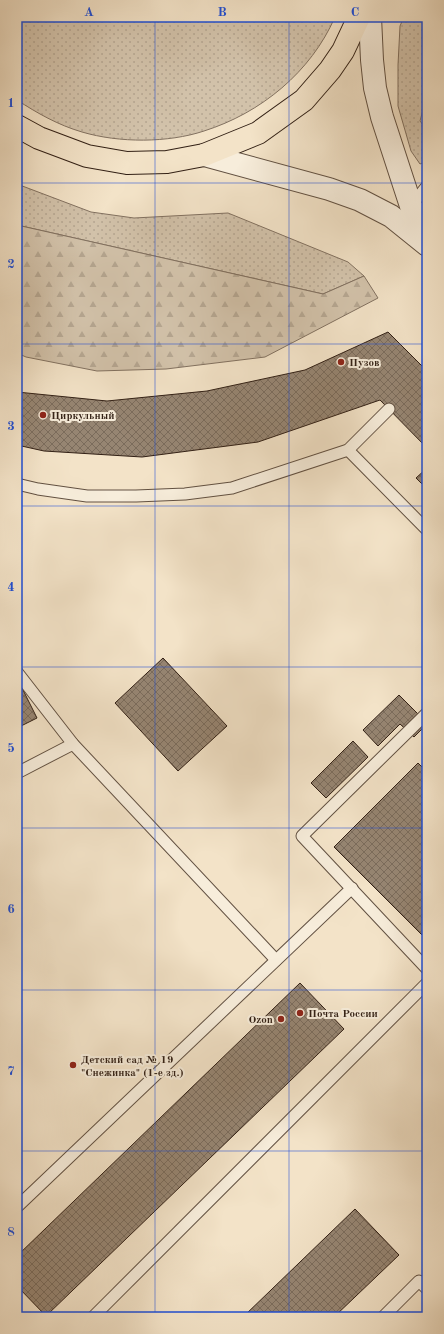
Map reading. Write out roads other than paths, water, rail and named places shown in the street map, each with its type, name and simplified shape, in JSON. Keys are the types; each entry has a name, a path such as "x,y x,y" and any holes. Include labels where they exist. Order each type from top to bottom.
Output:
{"main road":[{"path":"17,126 39,138 87,156 127,163 167,162 204,155 258,133 304,100 330,70 339,57 350,38 359,17"}],"street":[{"path":"370,17 375,88 382,117 411,206 427,237"},
{"path":"204,155 329,189 360,200 391,216 427,245"}],"lane":[{"path":"411,206 427,186"},
{"path":"17,484 38,489 87,496 185,494 232,488 348,450 389,409"},
{"path":"348,450 427,530"},
{"path":"17,672 74,744 276,960"},
{"path":"427,716 426,714 302,836 427,969"},
{"path":"17,773 74,744"},
{"path":"17,1207 352,888"},
{"path":"94,1317 427,983"},
{"path":"384,1317 420,1282 427,1289"}],"place":[{"name":"Пузов","path":"341,362"},
{"name":"Циркульный","path":"43,415"},
{"name":"Почта России","path":"300,1013"},
{"name":"Ozon","path":"281,1019"},
{"name":"Детский сад № 19 \"Снежинка\" (1-е зд.)","path":"73,1065"}]}
